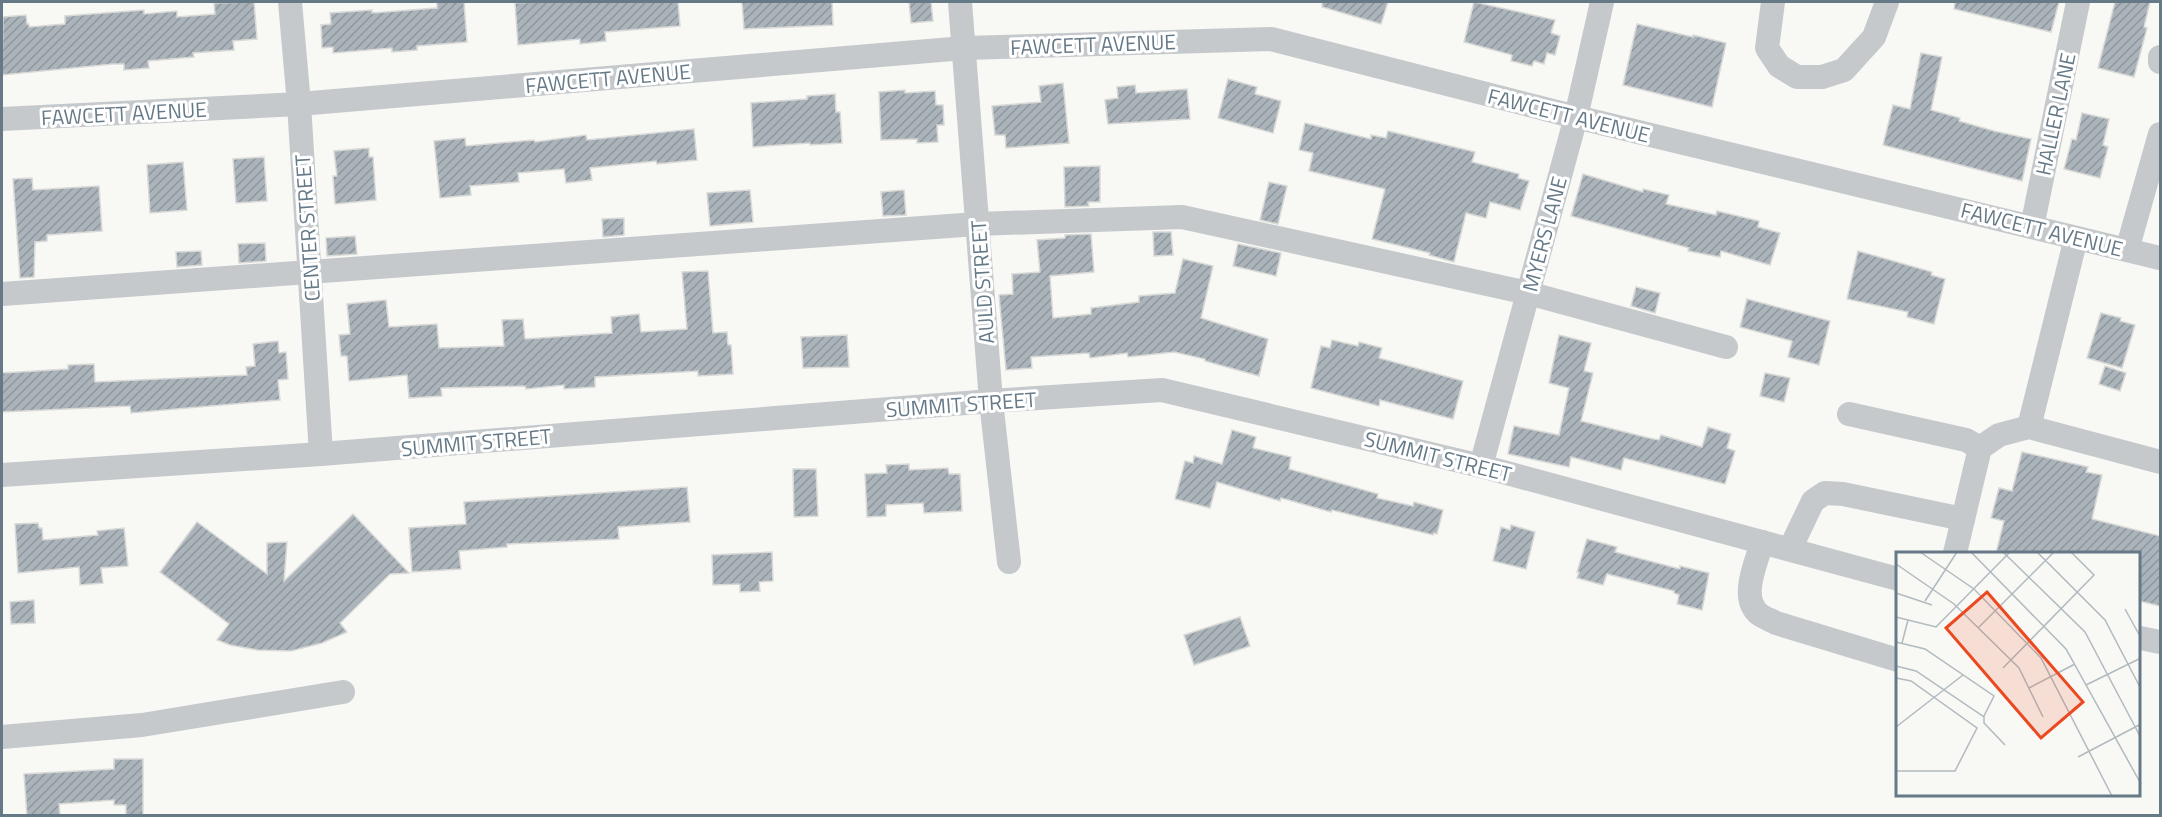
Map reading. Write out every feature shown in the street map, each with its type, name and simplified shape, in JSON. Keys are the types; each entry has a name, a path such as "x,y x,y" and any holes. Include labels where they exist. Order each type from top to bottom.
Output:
{"street":[{"name":"CENTER STREET","path":"290,2 299,104 321,454"},
{"name":"AULD STREET","path":"960,2 991,401 1008,562"},
{"name":"MYERS LANE","path":"1481,466 1576,117 1602,2"},
{"path":"1773,2 1767,48 1779,66 1797,77 1822,77 1844,70 1874,37 1887,2"},
{"name":"HALLER LANE","path":"2032,227 2078,2"},
{"name":"FAWCETT AVENUE","path":"2,119 299,104 964,48 1271,39 1576,117 2160,258"},
{"path":"2160,57 2160,62"},
{"path":"2127,250 2160,134"},
{"path":"2,294 977,225 1182,217 1528,293 1726,346"},
{"path":"2029,427 2076,238"},
{"name":"SUMMIT STREET","path":"2,475 321,454 991,401 1162,390 1481,466 1896,578"},
{"path":"1849,414 1966,440 1980,448"},
{"path":"1955,552 1980,448 1998,435 2029,427 2160,462"},
{"path":"1790,549 1813,501 1825,493 1843,494 1963,519"},
{"path":"1762,542 1749,591 1752,604 1760,614 1776,623 1896,659"},
{"path":"2141,638 2160,642"},
{"path":"2,737 142,725 343,692"}],"building":[{"path":"254,2 257,39 233,41 234,50 193,53 194,57 148,61 149,68 124,70 124,64 113,64 2,75 3,17 26,15 29,27 65,24 65,16 144,10 144,14 177,11 177,17 215,14 214,3"},
{"path":"437,2 464,2 467,42 417,46 417,50 392,52 392,48 333,53 333,47 322,48 321,25 331,24 330,13 372,10 372,13 437,8"},
{"path":"678,2 680,26 605,32 606,41 580,44 580,39 518,45 515,3"},
{"path":"742,2 832,2 833,25 744,29"},
{"path":"909,2 931,2 933,21 911,23"},
{"path":"1322,2 1388,2 1381,24 1322,7"},
{"path":"1474,2 1555,20 1551,33 1560,36 1555,55 1547,53 1544,64 1534,61 1532,66 1511,61 1512,55 1464,42"},
{"path":"1955,2 2059,2 2051,32 1954,9"},
{"path":"2115,2 2150,2 2144,27 2147,28 2134,77 2098,68"},
{"path":"1637,24 1726,43 1712,107 1623,85"},
{"path":"1921,53 1942,57 1931,110 1960,118 1959,121 2031,139 2022,181 1883,145 1893,105 1910,109"},
{"path":"1228,79 1257,87 1255,94 1281,101 1273,133 1218,118"},
{"path":"1063,83 1069,143 1006,148 1005,135 995,135 992,106 1041,102 1039,86"},
{"path":"1135,85 1136,93 1187,89 1190,119 1108,124 1105,100 1118,98 1117,87"},
{"path":"905,90 905,93 935,91 936,105 943,105 944,125 937,125 938,142 917,143 917,139 881,140 879,92"},
{"path":"835,94 836,112 840,112 842,143 753,147 751,103 807,99 807,96"},
{"path":"2082,113 2109,119 2103,145 2108,147 2100,178 2064,169 2072,139 2076,140"},
{"path":"1305,123 1371,139 1371,135 1386,138 1388,131 1475,152 1472,162 1519,174 1518,178 1529,181 1520,210 1490,202 1486,218 1466,213 1454,262 1429,255 1430,253 1372,239 1385,189 1309,171 1313,153 1299,150"},
{"path":"694,129 697,160 657,164 656,161 590,168 592,180 566,183 564,169 518,173 519,182 470,186 471,195 440,198 434,141 465,138 466,146 534,140 535,142 586,135 587,140"},
{"path":"369,148 369,157 373,157 376,200 335,204 333,176 337,176 334,151"},
{"path":"264,157 267,201 236,203 233,159"},
{"path":"183,162 187,210 150,213 147,165"},
{"path":"1100,166 1100,202 1088,202 1089,206 1065,207 1064,167"},
{"path":"1583,174 1643,192 1643,189 1669,195 1666,204 1716,215 1717,211 1759,221 1758,227 1780,233 1770,265 1721,251 1720,257 1688,251 1689,248 1571,216"},
{"path":"32,178 33,190 99,186 102,231 47,235 47,241 35,242 34,277 20,278 13,179"},
{"path":"1269,182 1287,186 1278,224 1260,220"},
{"path":"750,190 753,222 710,226 707,193"},
{"path":"904,190 906,215 883,216 881,192"},
{"path":"624,218 624,235 603,237 602,219"},
{"path":"1153,232 1171,232 1173,255 1154,256"},
{"path":"1091,234 1094,272 1050,276 1053,318 1091,314 1091,308 1139,302 1139,296 1175,293 1183,259 1213,266 1201,318 1268,339 1259,376 1174,352 1128,357 1127,353 1090,358 1089,353 1031,357 1032,368 1006,370 999,295 1013,294 1012,274 1040,272 1037,240 1065,238 1065,235"},
{"path":"355,236 357,254 327,256 326,238"},
{"path":"265,243 266,261 239,263 238,244"},
{"path":"1238,244 1281,253 1276,276 1233,266"},
{"path":"201,251 202,265 177,267 176,252"},
{"path":"1858,251 1932,272 1931,275 1945,279 1934,324 1907,317 1908,312 1847,299"},
{"path":"708,271 713,333 727,332 728,345 731,345 733,374 698,376 698,371 595,377 595,387 564,389 564,385 526,389 525,386 441,388 442,396 409,398 407,375 349,381 347,356 341,356 339,335 350,334 347,304 386,300 389,327 437,324 439,348 504,346 502,320 523,319 525,339 612,333 611,317 639,314 641,332 687,329 682,272"},
{"path":"1636,287 1660,293 1655,313 1631,306"},
{"path":"1747,299 1830,321 1819,365 1788,357 1792,341 1740,327"},
{"path":"2101,313 2121,318 2120,321 2135,325 2122,368 2087,358"},
{"path":"847,335 849,367 803,368 801,337"},
{"path":"1559,335 1591,343 1584,371 1593,373 1581,421 1659,440 1661,435 1702,447 1708,427 1731,434 1727,448 1735,451 1725,484 1624,458 1621,470 1571,457 1569,467 1508,454 1514,426 1559,435 1569,388 1549,383"},
{"path":"1332,340 1358,346 1359,342 1382,348 1379,358 1463,381 1453,419 1380,400 1379,406 1311,388 1321,346 1330,348"},
{"path":"278,341 279,353 286,352 288,379 278,380 280,400 131,413 130,406 2,412 2,373 68,369 68,365 94,364 95,382 247,375 246,367 255,366 253,344"},
{"path":"2105,366 2126,373 2120,391 2099,384"},
{"path":"1765,373 1790,378 1784,402 1760,396"},
{"path":"1232,430 1256,437 1253,448 1291,457 1289,469 1378,494 1377,498 1413,506 1414,502 1443,510 1437,534 1433,535 1332,510 1331,512 1281,498 1280,501 1217,482 1210,508 1175,499 1185,461 1193,463 1194,456 1222,464"},
{"path":"2022,452 2088,467 2086,472 2102,475 2092,519 2160,536 2160,606 2141,601 2141,552 1996,552 2004,521 1991,518 1999,488 2012,491"},
{"path":"909,464 909,470 948,468 949,474 960,474 962,511 924,513 923,503 886,505 886,516 867,517 865,474 887,473 886,465"},
{"path":"793,469 816,469 818,516 794,517"},
{"path":"687,487 690,522 618,527 619,539 507,544 507,547 459,551 461,569 412,572 409,528 466,524 464,502"},
{"path":"353,514 409,573 390,574 340,623 347,632 322,643 291,651 257,650 217,640 229,624 160,572 197,522 267,574 267,543 287,542 284,581"},
{"path":"38,523 39,528 42,528 43,540 98,535 97,531 124,528 128,566 101,568 103,583 80,585 79,567 18,573 15,524"},
{"path":"1511,525 1535,532 1526,569 1493,561 1501,527 1510,530"},
{"path":"1587,539 1617,547 1615,552 1680,569 1680,566 1709,573 1702,610 1677,604 1679,595 1674,591 1607,574 1603,585 1577,578"},
{"path":"772,552 773,581 759,582 760,591 740,592 740,584 713,585 712,555"},
{"path":"34,600 35,623 11,624 10,602"},
{"path":"1240,617 1250,646 1194,665 1184,635"},
{"path":"114,759 143,759 143,816 126,816 126,805 114,805 114,800 59,804 60,816 27,816 24,774 114,769"}]}
